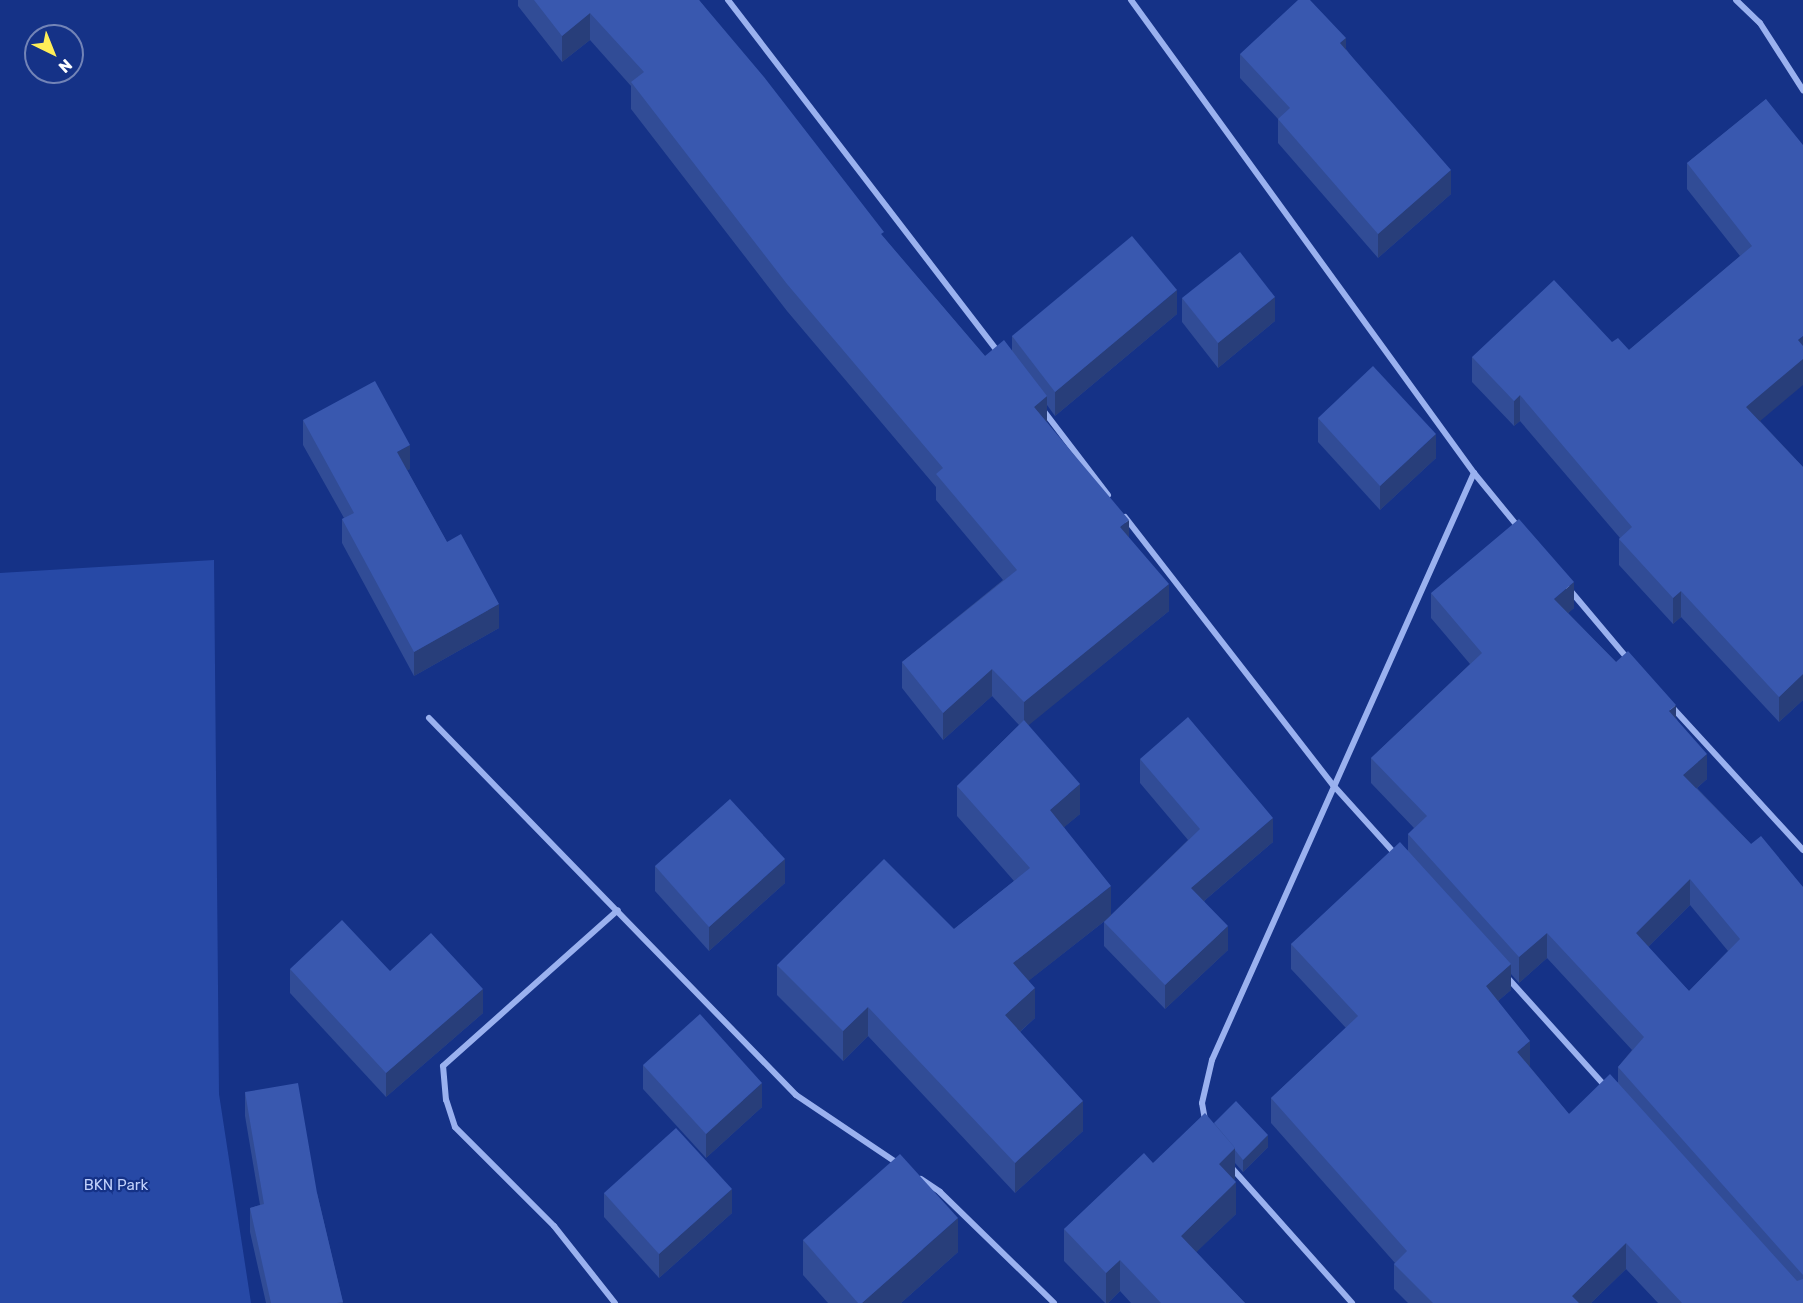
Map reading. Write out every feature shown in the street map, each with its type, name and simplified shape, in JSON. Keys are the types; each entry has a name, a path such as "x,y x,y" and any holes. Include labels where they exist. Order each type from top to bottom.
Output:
{"street":[{"path":"728,0 1003,359"},
{"path":"1131,0 1474,473 1527,537"},
{"path":"1736,0 1760,23 1803,90"},
{"path":"1039,406 1112,499"},
{"path":"1207,1132 1202,1103 1212,1060 1474,473"},
{"path":"1119,508 1333,785 1404,864"},
{"path":"1564,583 1634,665"},
{"path":"1666,700 1803,850"},
{"path":"429,718 796,1095 905,1167"},
{"path":"615,1303 554,1226 455,1127 446,1100 443,1066 618,910"},
{"path":"1499,969 1611,1092"},
{"path":"1225,1160 1352,1303"},
{"path":"913,1173 940,1192 1054,1303"}],"green space":[{"name":"BKN Park","path":"214,560 219,1094 251,1303 0,1303 0,573"}],"building":[{"path":"534,0 699,0 764,77 884,232 881,234 985,356 1004,340 1047,396 1034,407 1129,520 1120,527 1169,584 1024,702 992,669 943,713 902,662 1017,570 936,474 943,468 787,284 631,82 644,72 590,13 562,36"},
{"path":"1298,0 1310,0 1346,38 1340,43 1451,170 1378,234 1278,119 1290,108 1240,54"},
{"path":"1766,99 1803,145 1803,336 1798,340 1803,346 1803,359 1746,407 1803,467 1803,674 1779,697 1681,591 1673,598 1619,539 1632,527 1520,395 1514,401 1472,357 1554,280 1612,342 1618,338 1629,350 1752,246 1687,163"},
{"path":"1132,236 1177,290 1055,392 1012,336"},
{"path":"1240,252 1275,297 1218,343 1182,298"},
{"path":"1373,366 1436,434 1380,486 1318,418"},
{"path":"375,381 410,445 397,452 447,542 461,534 499,604 414,652 342,519 354,513 303,420"},
{"path":"1519,519 1574,582 1554,599 1616,662 1628,651 1676,705 1669,711 1707,754 1683,775 1751,844 1761,836 1803,887 1803,1275 1618,1067 1644,1037 1547,933 1519,957 1408,834 1427,816 1371,758 1482,653 1431,593","holes":["1690,879 1740,939 1689,991 1636,933"]},
{"path":"1188,717 1273,818 1191,888 1228,926 1165,985 1104,922 1200,829 1140,759"},
{"path":"1024,720 1080,784 1050,810 1111,886 1013,963 1035,988 1005,1015 1083,1101 1015,1163 868,1007 843,1031 777,965 884,859 954,929 1030,868 957,786"},
{"path":"730,799 785,859 709,927 655,866"},
{"path":"1400,842 1511,964 1486,986 1530,1041 1517,1052 1569,1114 1610,1074 1797,1281 1803,1279 1803,1303 1682,1303 1626,1243 1572,1296 1579,1303 1433,1303 1394,1264 1407,1251 1271,1098 1358,1016 1291,944"},
{"path":"342,920 390,971 431,933 483,989 386,1073 290,969"},
{"path":"700,1014 762,1083 706,1134 643,1065"},
{"path":"298,1083 317,1193 343,1302 271,1303 250,1208 264,1204 245,1092"},
{"path":"1236,1101 1268,1135 1243,1160 1214,1123"},
{"path":"1205,1113 1235,1148 1219,1164 1236,1182 1181,1236 1245,1303 1161,1303 1120,1260 1106,1273 1064,1229 1144,1153 1153,1163"},
{"path":"676,1128 732,1189 659,1254 604,1193"},
{"path":"900,1154 958,1218 862,1303 858,1303 803,1240"}]}
